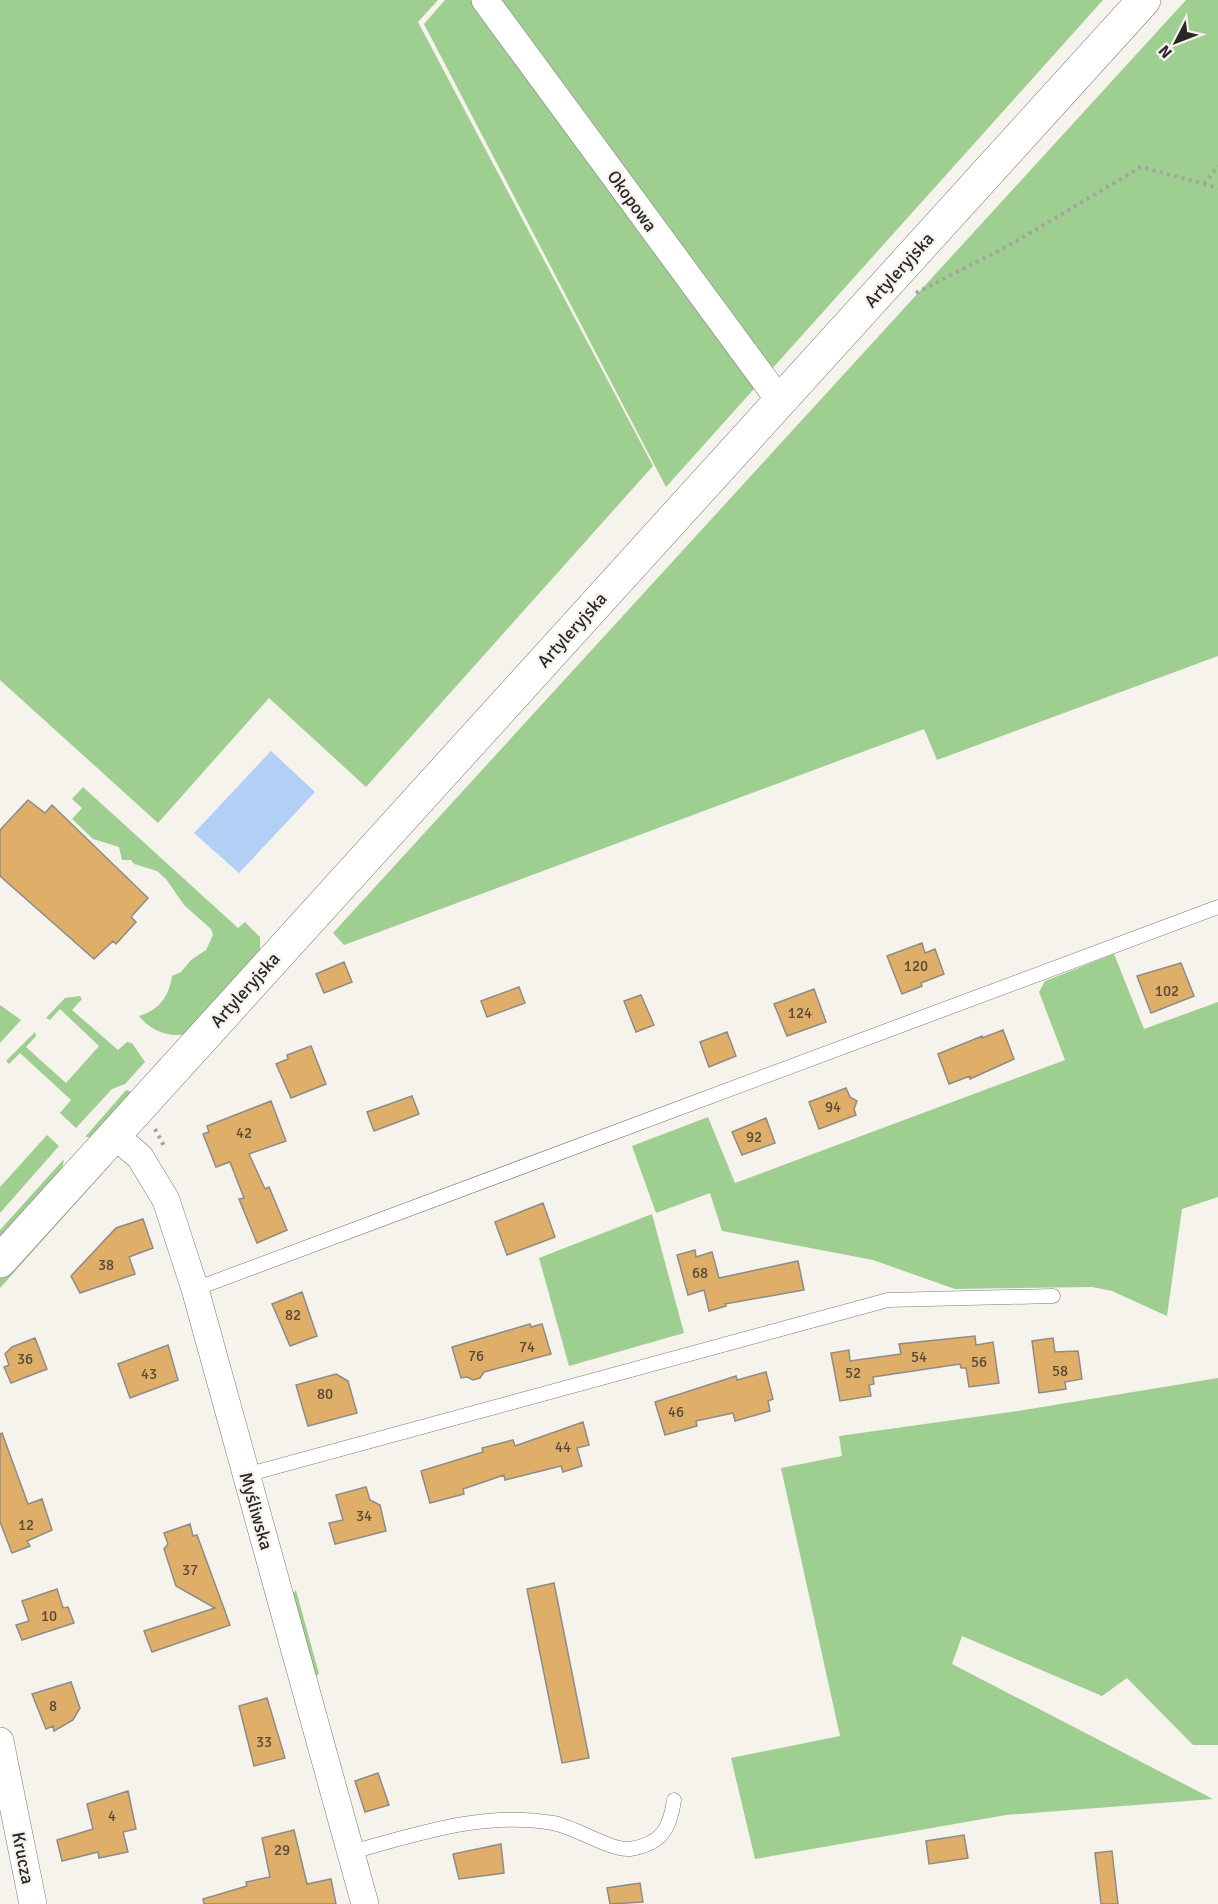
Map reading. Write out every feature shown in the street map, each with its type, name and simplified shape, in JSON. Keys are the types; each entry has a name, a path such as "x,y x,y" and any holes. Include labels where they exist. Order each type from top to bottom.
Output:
{"street":[{"name":"Okopowa","path":"485,0 780,401"},
{"name":"Artyleryjska","path":"0,1261 1144,0"},
{"name":"Myśliwska","path":"114,1135 140,1157 166,1200 195,1289 365,1904"},
{"name":"Krucza","path":"0,1741 33,1904"}],"lane":[{"path":"195,1289 1218,908"},
{"path":"246,1475 888,1300 1053,1296"},
{"path":"351,1852 468,1822 513,1817 556,1823 628,1849 654,1842 670,1823 674,1800"}],"path":[{"path":"1204,184 1218,166"},
{"path":"913,295 1008,246 1141,167 1218,188"}],"green space":[{"path":"0,0 438,0 418,22 653,466 366,787 269,698 158,823 0,680"},
{"path":"445,0 1103,0 666,487 424,24"},
{"path":"1186,0 1218,0 1218,656 937,760 924,729 344,945 333,933"},
{"path":"83,787 238,928 245,922 260,937 260,951 188,1034 174,1035 161,1032 149,1026 139,1016 162,1002 172,976 181,972 191,960 206,950 213,935 211,929 184,905 166,879 157,871 134,864 131,860 122,860 119,847 93,839 72,819 82,808 72,799"},
{"path":"1114,954 1144,1029 1218,1002 1218,1197 1182,1209 1167,1316 1112,1291 1092,1287 955,1289 873,1260 722,1231 710,1193 656,1213 632,1146 708,1117 735,1183 1065,1060 1039,992 1045,981"},
{"path":"80,996 82,999 72,1010 118,1050 127,1042 132,1043 145,1062 125,1084 112,1089 76,1128 60,1113 71,1100 20,1053 9,1064 6,1061 35,1032 36,1036 26,1047 66,1083 99,1046 60,1009 50,1020 46,1018 65,998"},
{"path":"0,1005 21,1020 0,1043"},
{"path":"126,1090 132,1092 91,1137 85,1137"},
{"path":"47,1135 59,1146 0,1213 0,1187"},
{"path":"64,1159 62,1170 0,1242 0,1230"},
{"path":"112,1163 0,1288 0,1277 93,1174"},
{"path":"652,1214 684,1333 569,1366 539,1258"},
{"path":"1218,1378 1218,1745 1193,1745 1127,1678 1102,1696 962,1636 952,1664 1213,1799 1006,1815 755,1859 731,1758 840,1736 781,1468 842,1456 839,1436 1018,1411"},
{"path":"296,1590 319,1674 316,1676 312,1673 290,1596"}],"water":[{"path":"271,751 315,792 239,873 194,833"}],"building":[{"path":"28,800 45,813 52,805 148,898 131,917 136,922 116,944 113,941 94,959 0,876 0,830"},
{"path":"922,943 925,953 935,949 944,974 902,994 887,956"},
{"path":"344,962 352,982 324,993 316,974"},
{"path":"1181,963 1194,996 1151,1013 1137,976"},
{"path":"519,987 525,1003 487,1017 481,1001"},
{"path":"814,989 826,1022 787,1036 774,1004"},
{"path":"641,995 654,1025 636,1032 624,1001"},
{"path":"1003,1030 1014,1059 970,1079 970,1076 949,1084 938,1054"},
{"path":"727,1032 736,1056 709,1067 700,1042"},
{"path":"311,1046 326,1084 291,1098 276,1064 288,1059 287,1055"},
{"path":"846,1088 850,1097 857,1101 854,1109 856,1115 819,1129 809,1102"},
{"path":"412,1096 419,1114 374,1131 367,1112"},
{"path":"271,1101 286,1141 249,1154 265,1189 269,1187 287,1230 257,1243 239,1199 244,1198 230,1162 216,1167 203,1134 209,1132 207,1126"},
{"path":"766,1118 775,1143 742,1155 732,1132"},
{"path":"543,1203 555,1237 507,1255 495,1222"},
{"path":"143,1219 153,1248 129,1257 135,1274 80,1293 71,1276 116,1228"},
{"path":"695,1250 696,1257 712,1252 719,1278 798,1261 804,1290 725,1304 726,1306 709,1311 704,1290 688,1295 677,1255"},
{"path":"302,1292 317,1336 290,1346 272,1304"},
{"path":"530,1324 531,1327 542,1324 551,1354 484,1372 480,1378 473,1380 467,1377 461,1378 452,1347"},
{"path":"975,1336 976,1345 993,1342 999,1383 969,1387 966,1368 961,1368 960,1364 873,1377 874,1384 869,1385 871,1396 840,1401 831,1353 849,1350 850,1361 901,1354 899,1344"},
{"path":"35,1338 47,1369 11,1383 4,1367 9,1365 5,1354 12,1347"},
{"path":"1053,1338 1055,1352 1078,1351 1082,1379 1065,1382 1066,1389 1039,1393 1032,1341"},
{"path":"168,1345 178,1380 130,1398 118,1364"},
{"path":"766,1372 773,1399 768,1401 770,1411 735,1421 733,1413 696,1421 697,1426 665,1435 655,1402 736,1376 737,1380"},
{"path":"336,1374 348,1381 357,1413 308,1426 296,1385"},
{"path":"583,1422 589,1445 577,1448 582,1466 563,1472 561,1466 505,1480 504,1475 463,1489 464,1494 430,1503 421,1471 483,1452 482,1448 513,1440 515,1446"},
{"path":"2,1433 28,1504 42,1499 52,1530 27,1541 30,1546 12,1553 0,1522 0,1434"},
{"path":"366,1487 370,1500 380,1505 386,1531 335,1544 329,1523 343,1520 336,1495"},
{"path":"190,1524 193,1536 197,1535 230,1625 152,1652 144,1631 215,1608 176,1586 164,1549 168,1544 164,1533"},
{"path":"554,1583 589,1758 562,1763 527,1589"},
{"path":"57,1589 63,1608 68,1607 74,1623 22,1640 16,1625 29,1621 22,1601"},
{"path":"71,1682 80,1708 73,1720 54,1731 53,1726 46,1729 32,1694"},
{"path":"267,1698 285,1758 254,1766 239,1706"},
{"path":"378,1773 389,1805 365,1812 355,1781"},
{"path":"128,1791 136,1829 123,1832 128,1852 99,1858 98,1852 62,1861 57,1840 93,1829 87,1804"},
{"path":"294,1830 307,1884 331,1879 336,1904 204,1904 203,1899 247,1886 246,1882 270,1877 262,1838"},
{"path":"964,1835 968,1858 929,1864 926,1841"},
{"path":"501,1844 504,1873 459,1879 453,1854"},
{"path":"1112,1851 1118,1904 1101,1904 1095,1853"},
{"path":"640,1883 643,1902 610,1904 607,1888"}]}
